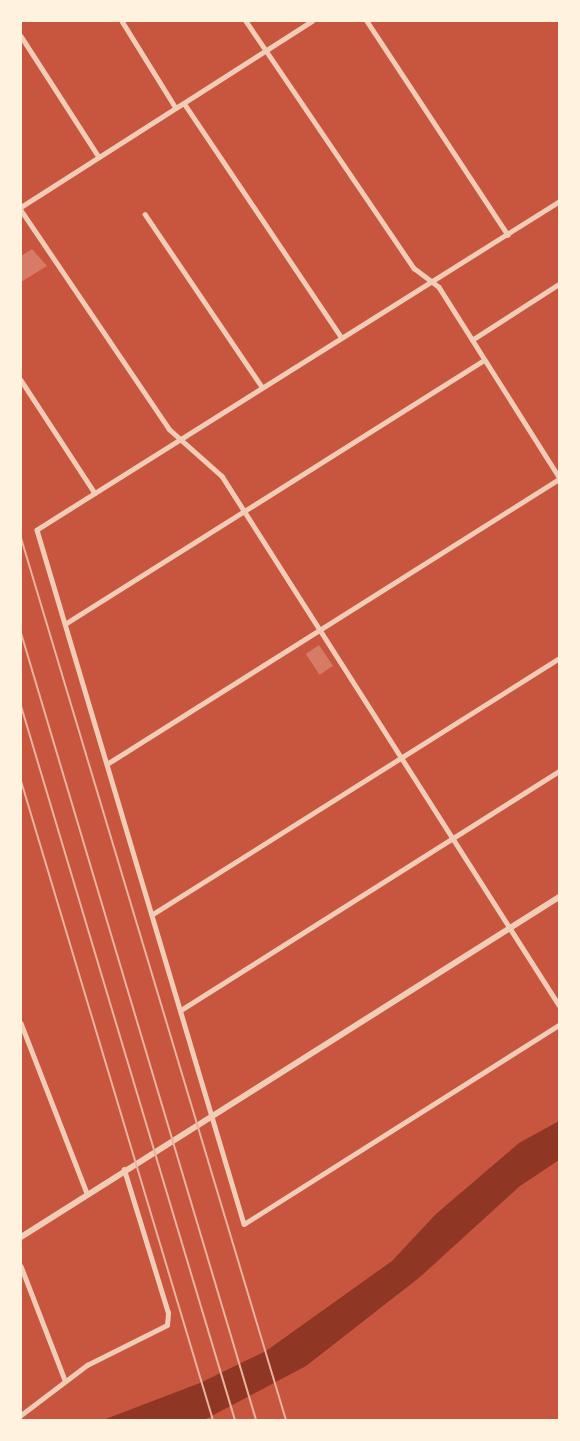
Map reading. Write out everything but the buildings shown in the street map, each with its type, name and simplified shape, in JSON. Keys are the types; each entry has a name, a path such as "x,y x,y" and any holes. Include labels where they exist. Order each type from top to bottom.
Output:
{"street":[{"path":"122,21 176,108"},
{"path":"107,764 559,478 439,287 414,268 246,21"},
{"path":"312,21 21,208 180,440 222,476 559,1005"},
{"path":"367,21 508,235"},
{"path":"21,36 99,157"},
{"path":"184,103 341,337"},
{"path":"559,202 341,337 37,531 244,1224 559,1025"},
{"path":"145,214 262,387"},
{"path":"472,340 559,284"},
{"path":"65,624 484,360"},
{"path":"21,380 95,493"},
{"path":"153,914 559,658"},
{"path":"181,1010 559,771"},
{"path":"21,1228 22,1236 87,1192 559,897"},
{"path":"21,1023 87,1192"},
{"path":"21,1415 65,1380 116,1348 166,1325 168,1313 124,1170"},
{"path":"21,1266 65,1380"}],"shaded area":[{"path":"559,1121 559,1160 520,1186 420,1277 306,1366 204,1420 103,1420 200,1383 266,1351 392,1261 436,1214 519,1143"}],"railway":[{"path":"21,538 286,1420"},
{"path":"21,633 256,1420"},
{"path":"21,706 235,1420"},
{"path":"21,781 213,1420"}]}
